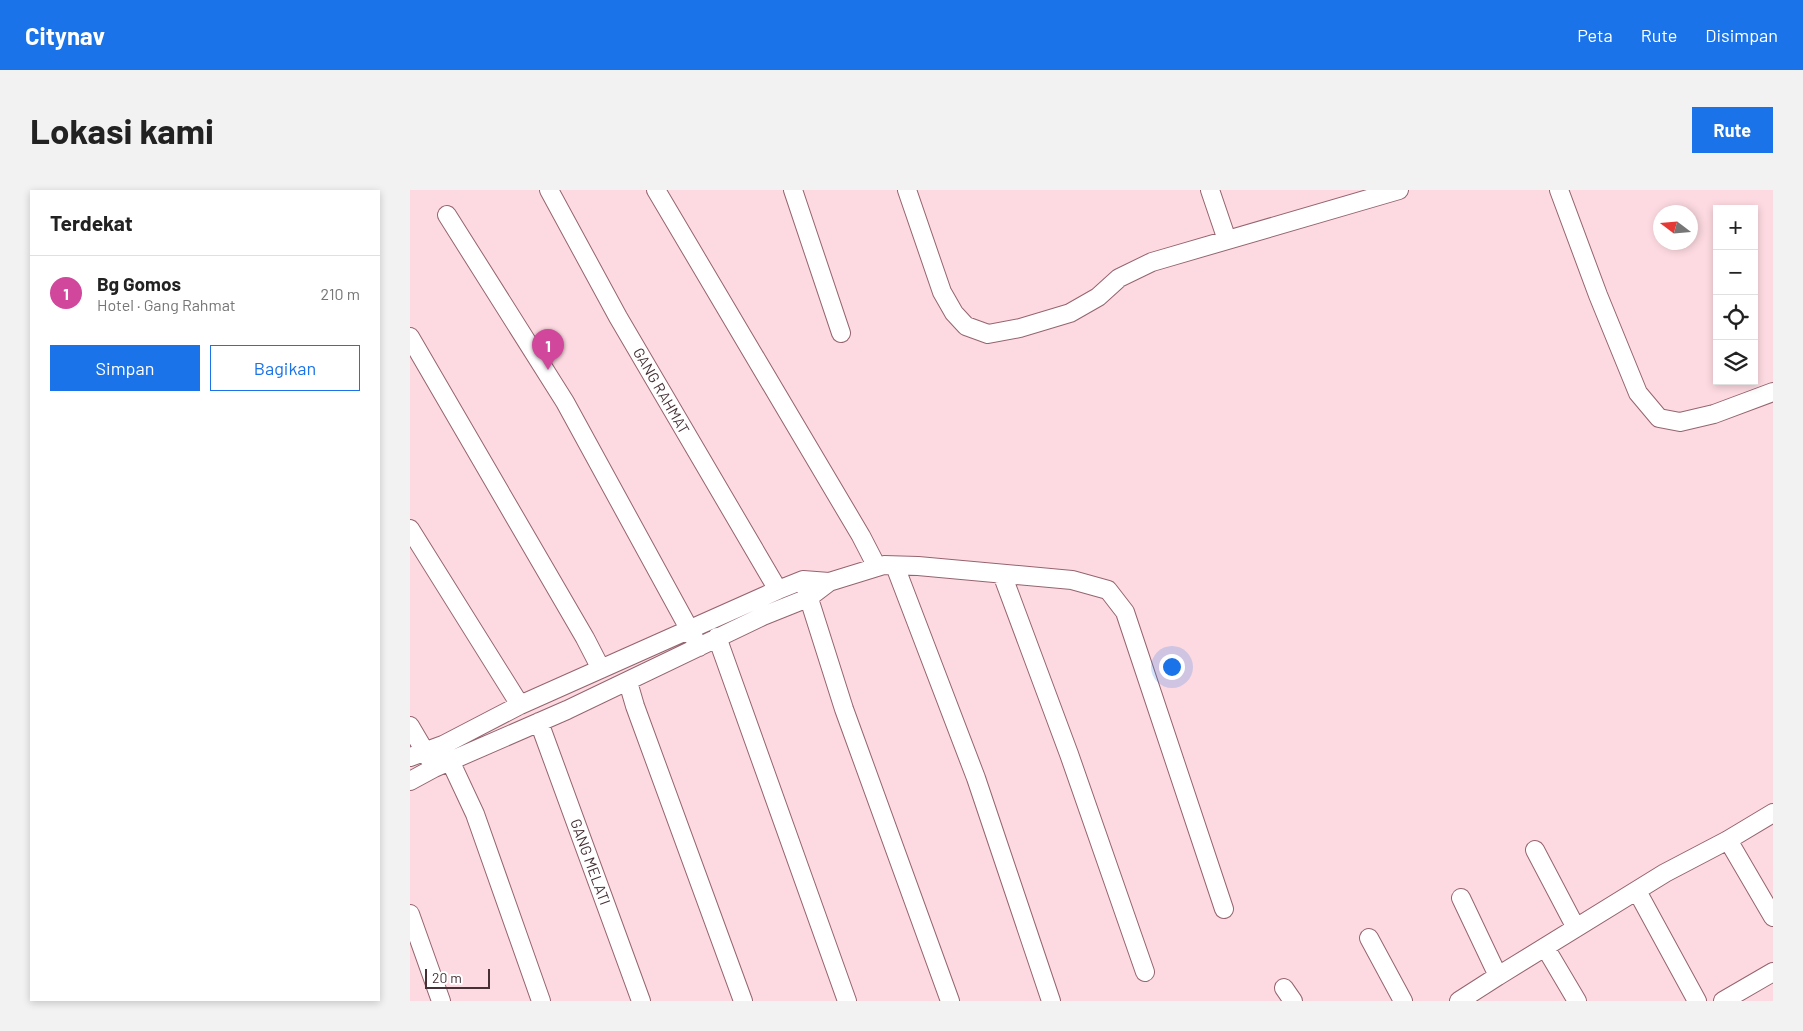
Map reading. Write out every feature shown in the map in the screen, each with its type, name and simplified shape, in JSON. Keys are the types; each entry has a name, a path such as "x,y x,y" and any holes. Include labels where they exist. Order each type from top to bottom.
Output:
{"street":[{"name":"GANG RAHMAT","path":"549,190 618,317 778,590"},
{"path":"656,190 861,536 876,567"},
{"path":"793,190 841,333"},
{"path":"907,190 942,292 954,312 966,326 988,334 1020,328 1070,312 1098,297 1119,278 1152,262 1399,190"},
{"path":"1210,190 1227,240"},
{"path":"1559,190 1638,393 1659,418 1680,422 1714,414 1773,392"},
{"path":"447,215 564,402 699,647"},
{"path":"410,337 581,630 601,669"},
{"path":"410,529 520,705"},
{"path":"410,780 628,682 778,609 808,598 829,582 876,567 884,565 918,566 1072,580 1108,590 1125,612 1224,910"},
{"path":"895,566 976,778 1051,1001"},
{"path":"1002,574 1069,754 1145,972"},
{"path":"803,580 844,709 950,1001"},
{"path":"417,754 443,745 520,705 778,590 803,580 829,582"},
{"path":"718,637 847,1001"},
{"path":"628,682 635,706 743,1001"},
{"name":"GANG MELATI","path":"539,722 641,1001"},
{"path":"410,726 417,754"},
{"path":"442,765 443,745"},
{"path":"417,754 442,765 474,814 541,1001"},
{"path":"1459,1001 1636,891 1773,813"},
{"path":"1728,840 1773,917"},
{"path":"1534,850 1576,928"},
{"path":"1636,891 1696,1001"},
{"path":"1461,898 1498,976"},
{"path":"410,914 441,1001"},
{"path":"1369,938 1403,1001"},
{"path":"1545,948 1577,1001"},
{"path":"1723,1001 1773,972"}],"place":[{"name":"Bg Gomos","path":"548,370"}]}
